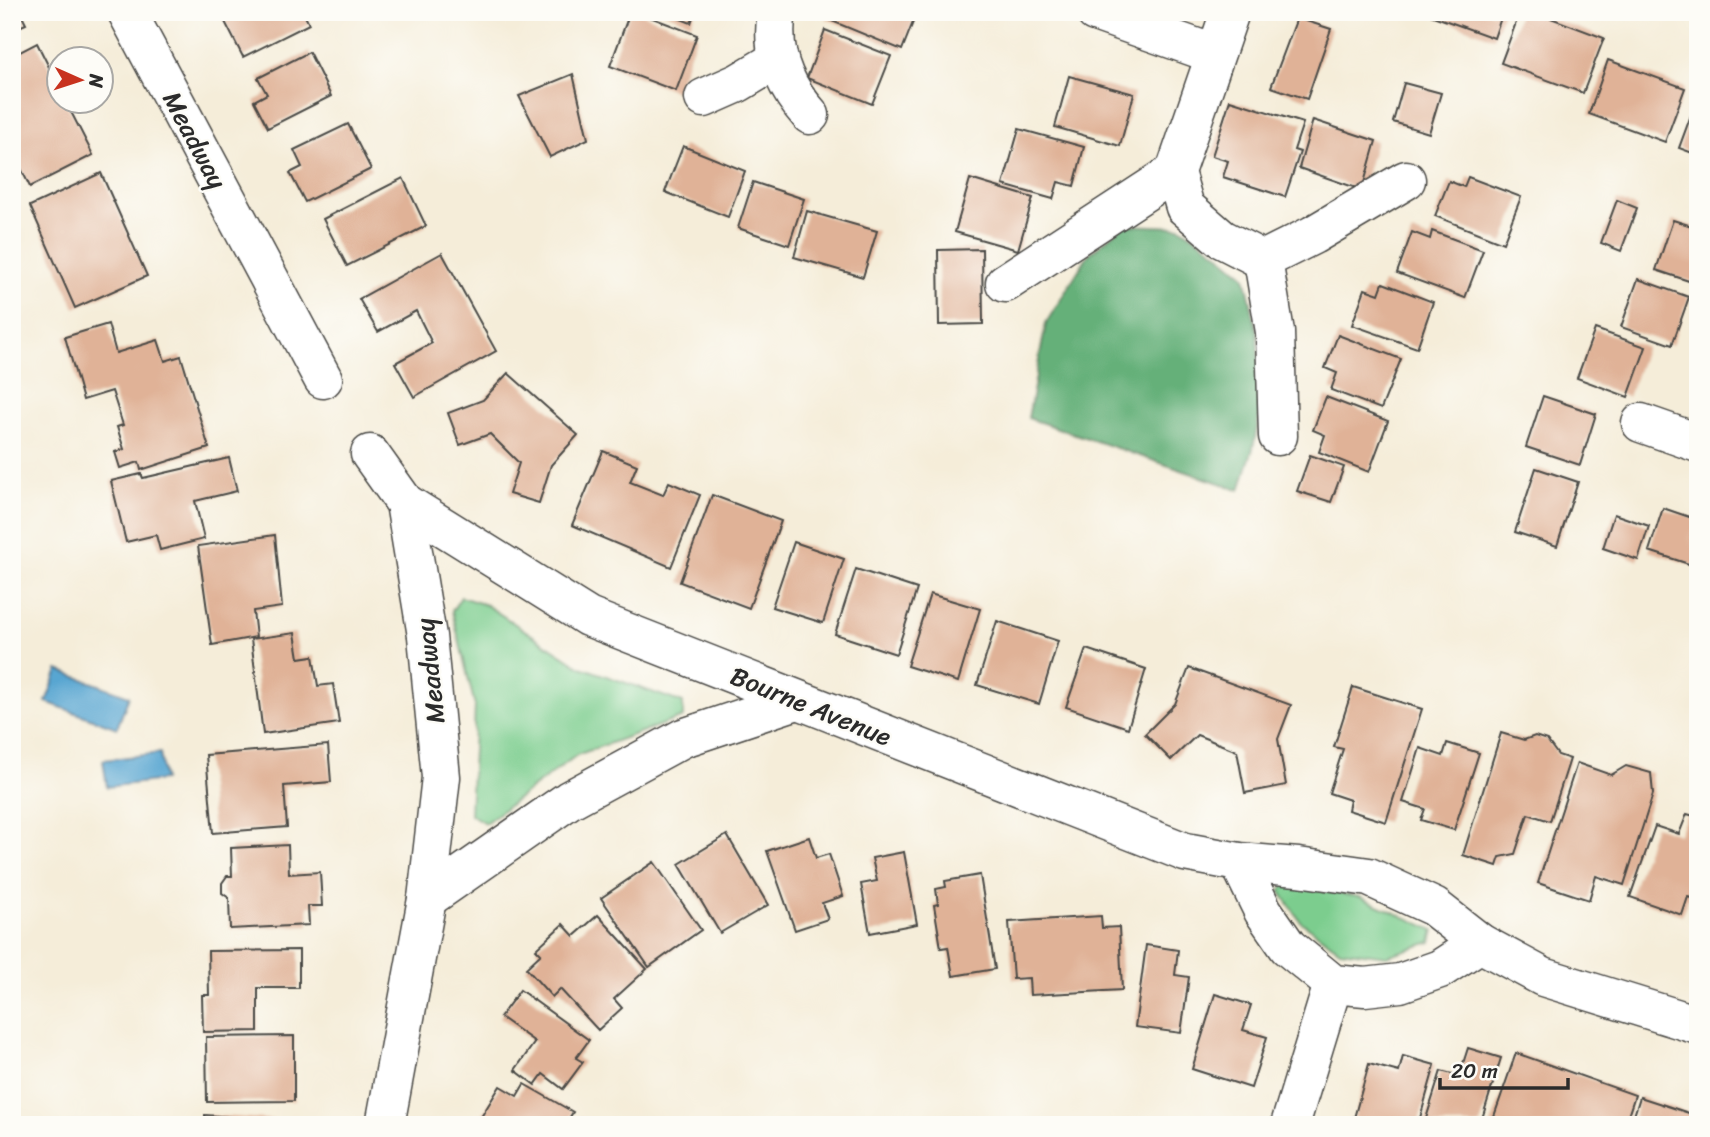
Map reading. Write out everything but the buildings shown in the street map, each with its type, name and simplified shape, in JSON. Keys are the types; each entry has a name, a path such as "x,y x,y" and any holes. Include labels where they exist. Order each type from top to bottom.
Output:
{"street":[{"name":"Meadway","path":"127,12 323,379"},
{"path":"777,12 775,37 778,59 793,96 810,115"},
{"path":"1095,12 1214,54"},
{"path":"1230,12 1175,172 1185,207 1222,239 1263,260"},
{"path":"704,98 738,83 778,59"},
{"path":"1005,283 1175,172"},
{"path":"1263,260 1313,235 1406,180"},
{"path":"1263,260 1275,332 1278,436"},
{"path":"1641,423 1698,442"},
{"name":"Meadway","path":"370,454 405,503 427,636 441,777 428,899 385,1125"},
{"name":"Bourne Avenue","path":"405,503 588,617 1185,852 1239,862 1369,877 1434,907 1479,943 1543,977 1698,1025"},
{"path":"428,899 569,800 683,738 797,701"},
{"path":"1239,862 1263,911 1288,947 1333,984 1365,987 1400,983 1440,968 1479,943"},
{"path":"1290,1125 1333,984"}],"green space":[{"path":"1124,225 1180,227 1214,250 1245,276 1257,331 1261,408 1253,448 1240,490 1028,418 1046,323 1088,255"},
{"path":"461,597 486,605 581,667 683,703 683,717 577,755 485,823 470,814 475,706 452,611"},
{"path":"1284,885 1360,897 1434,930 1431,942 1387,956 1340,950 1301,922 1280,891"}],"water":[{"path":"58,670 129,696 117,728 46,702"},
{"path":"160,753 164,780 107,787 103,760"}]}
